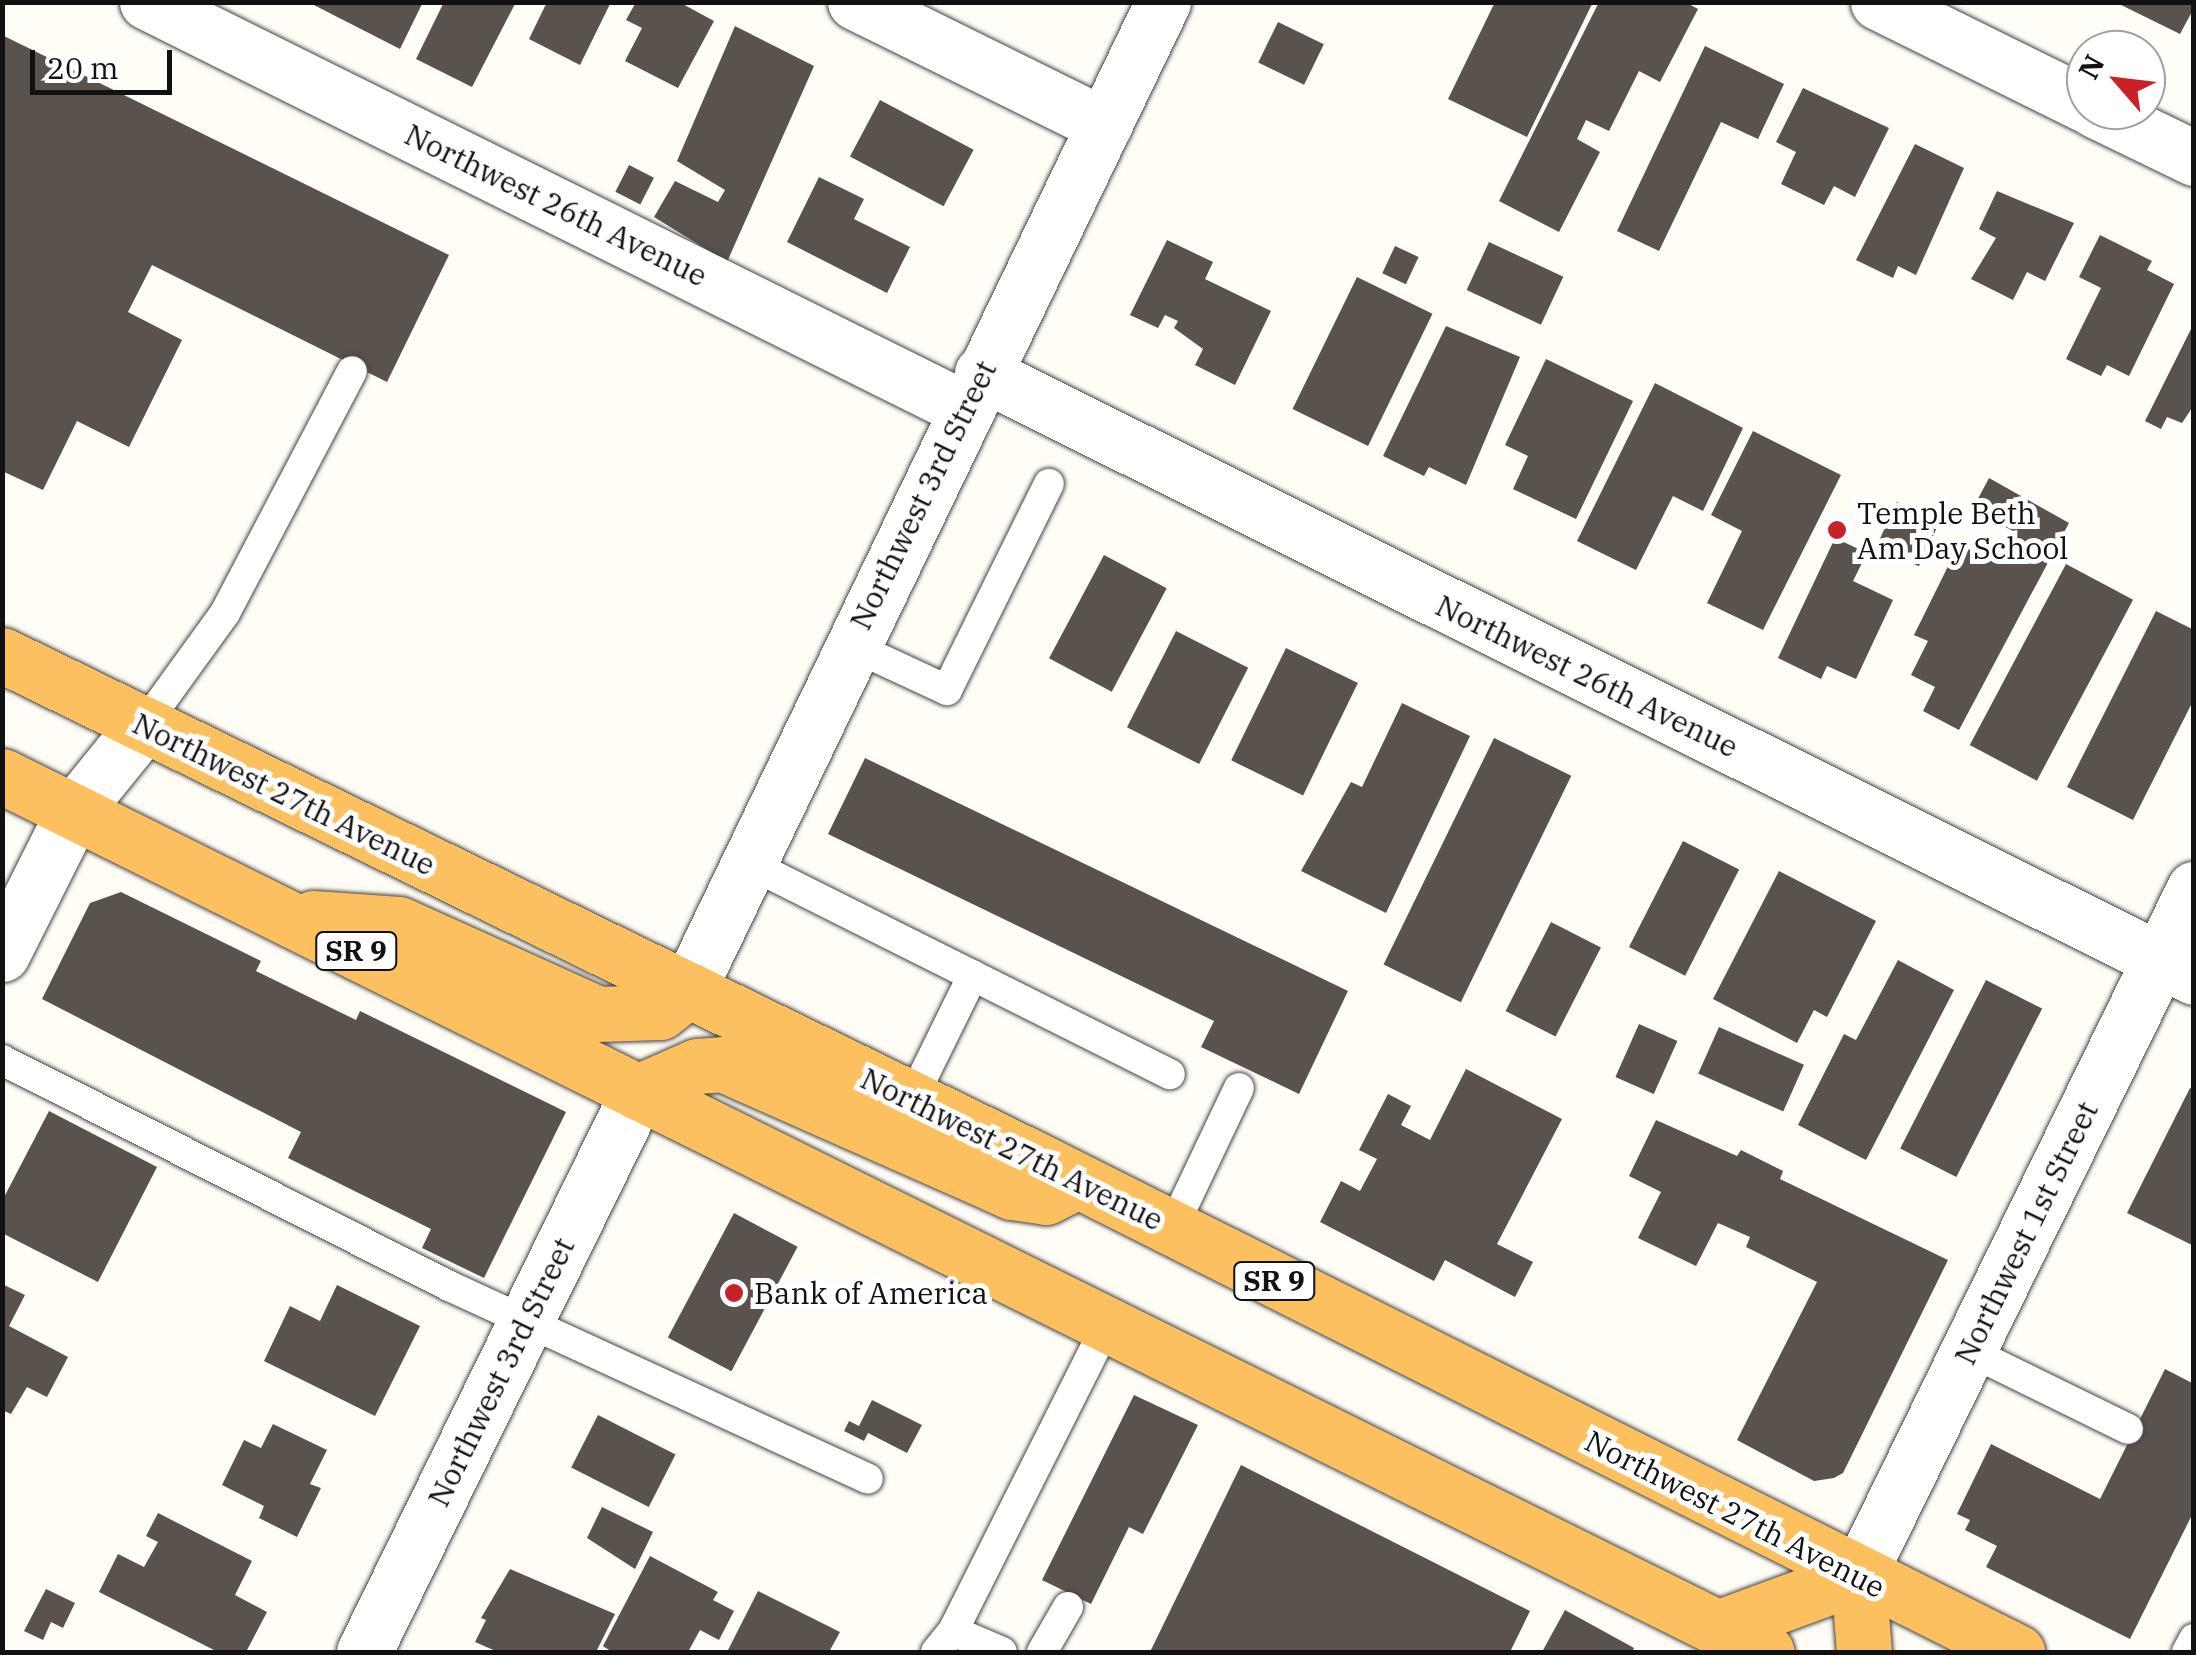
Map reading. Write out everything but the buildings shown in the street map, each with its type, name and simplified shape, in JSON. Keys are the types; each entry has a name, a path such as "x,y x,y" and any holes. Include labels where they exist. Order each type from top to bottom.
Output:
{"highway":[{"name":"Northwest 27th Avenue","path":"2,655 912,1099 2016,1652"},
{"name":"SR 9","path":"2,776 1767,1652"},
{"path":"285,916 399,924 598,1014 660,1012 688,990"},
{"path":"638,1092 696,1066 723,1064 1012,1192 1046,1197 1077,1181"},
{"path":"1717,1628 1858,1576 1864,1652"}],"street":[{"name":"Northwest 26th Avenue","path":"147,2 973,391 2176,968"},
{"path":"855,2 1104,125"},
{"name":"Northwest 3rd Street","path":"688,990 850,645 1163,2"},
{"path":"1878,2 2066,95"},
{"path":"2137,130 2194,158"},
{"path":"2,954 74,812 144,726"},
{"name":"Northwest 1st Street","path":"1858,1576 1969,1351 2176,968 2194,889"},
{"name":"Northwest 3rd Street","path":"364,1652 638,1092"}],"lane":[{"path":"144,726 225,612 352,371"},
{"path":"850,645 947,690 1048,484"},
{"path":"746,862 1170,1074"},
{"path":"912,1099 973,975"},
{"path":"2,1060 526,1322 868,1479"},
{"path":"1172,1229 1239,1088"},
{"path":"1002,1652 945,1642 1107,1325"},
{"path":"1969,1351 2128,1430"},
{"path":"1042,1652 1068,1607"},
{"path":"2186,1652 2194,1639"}],"place":[{"name":"Temple Beth Am Day School","path":"1837,530"},
{"name":"Bank of America","path":"734,1293"}]}
